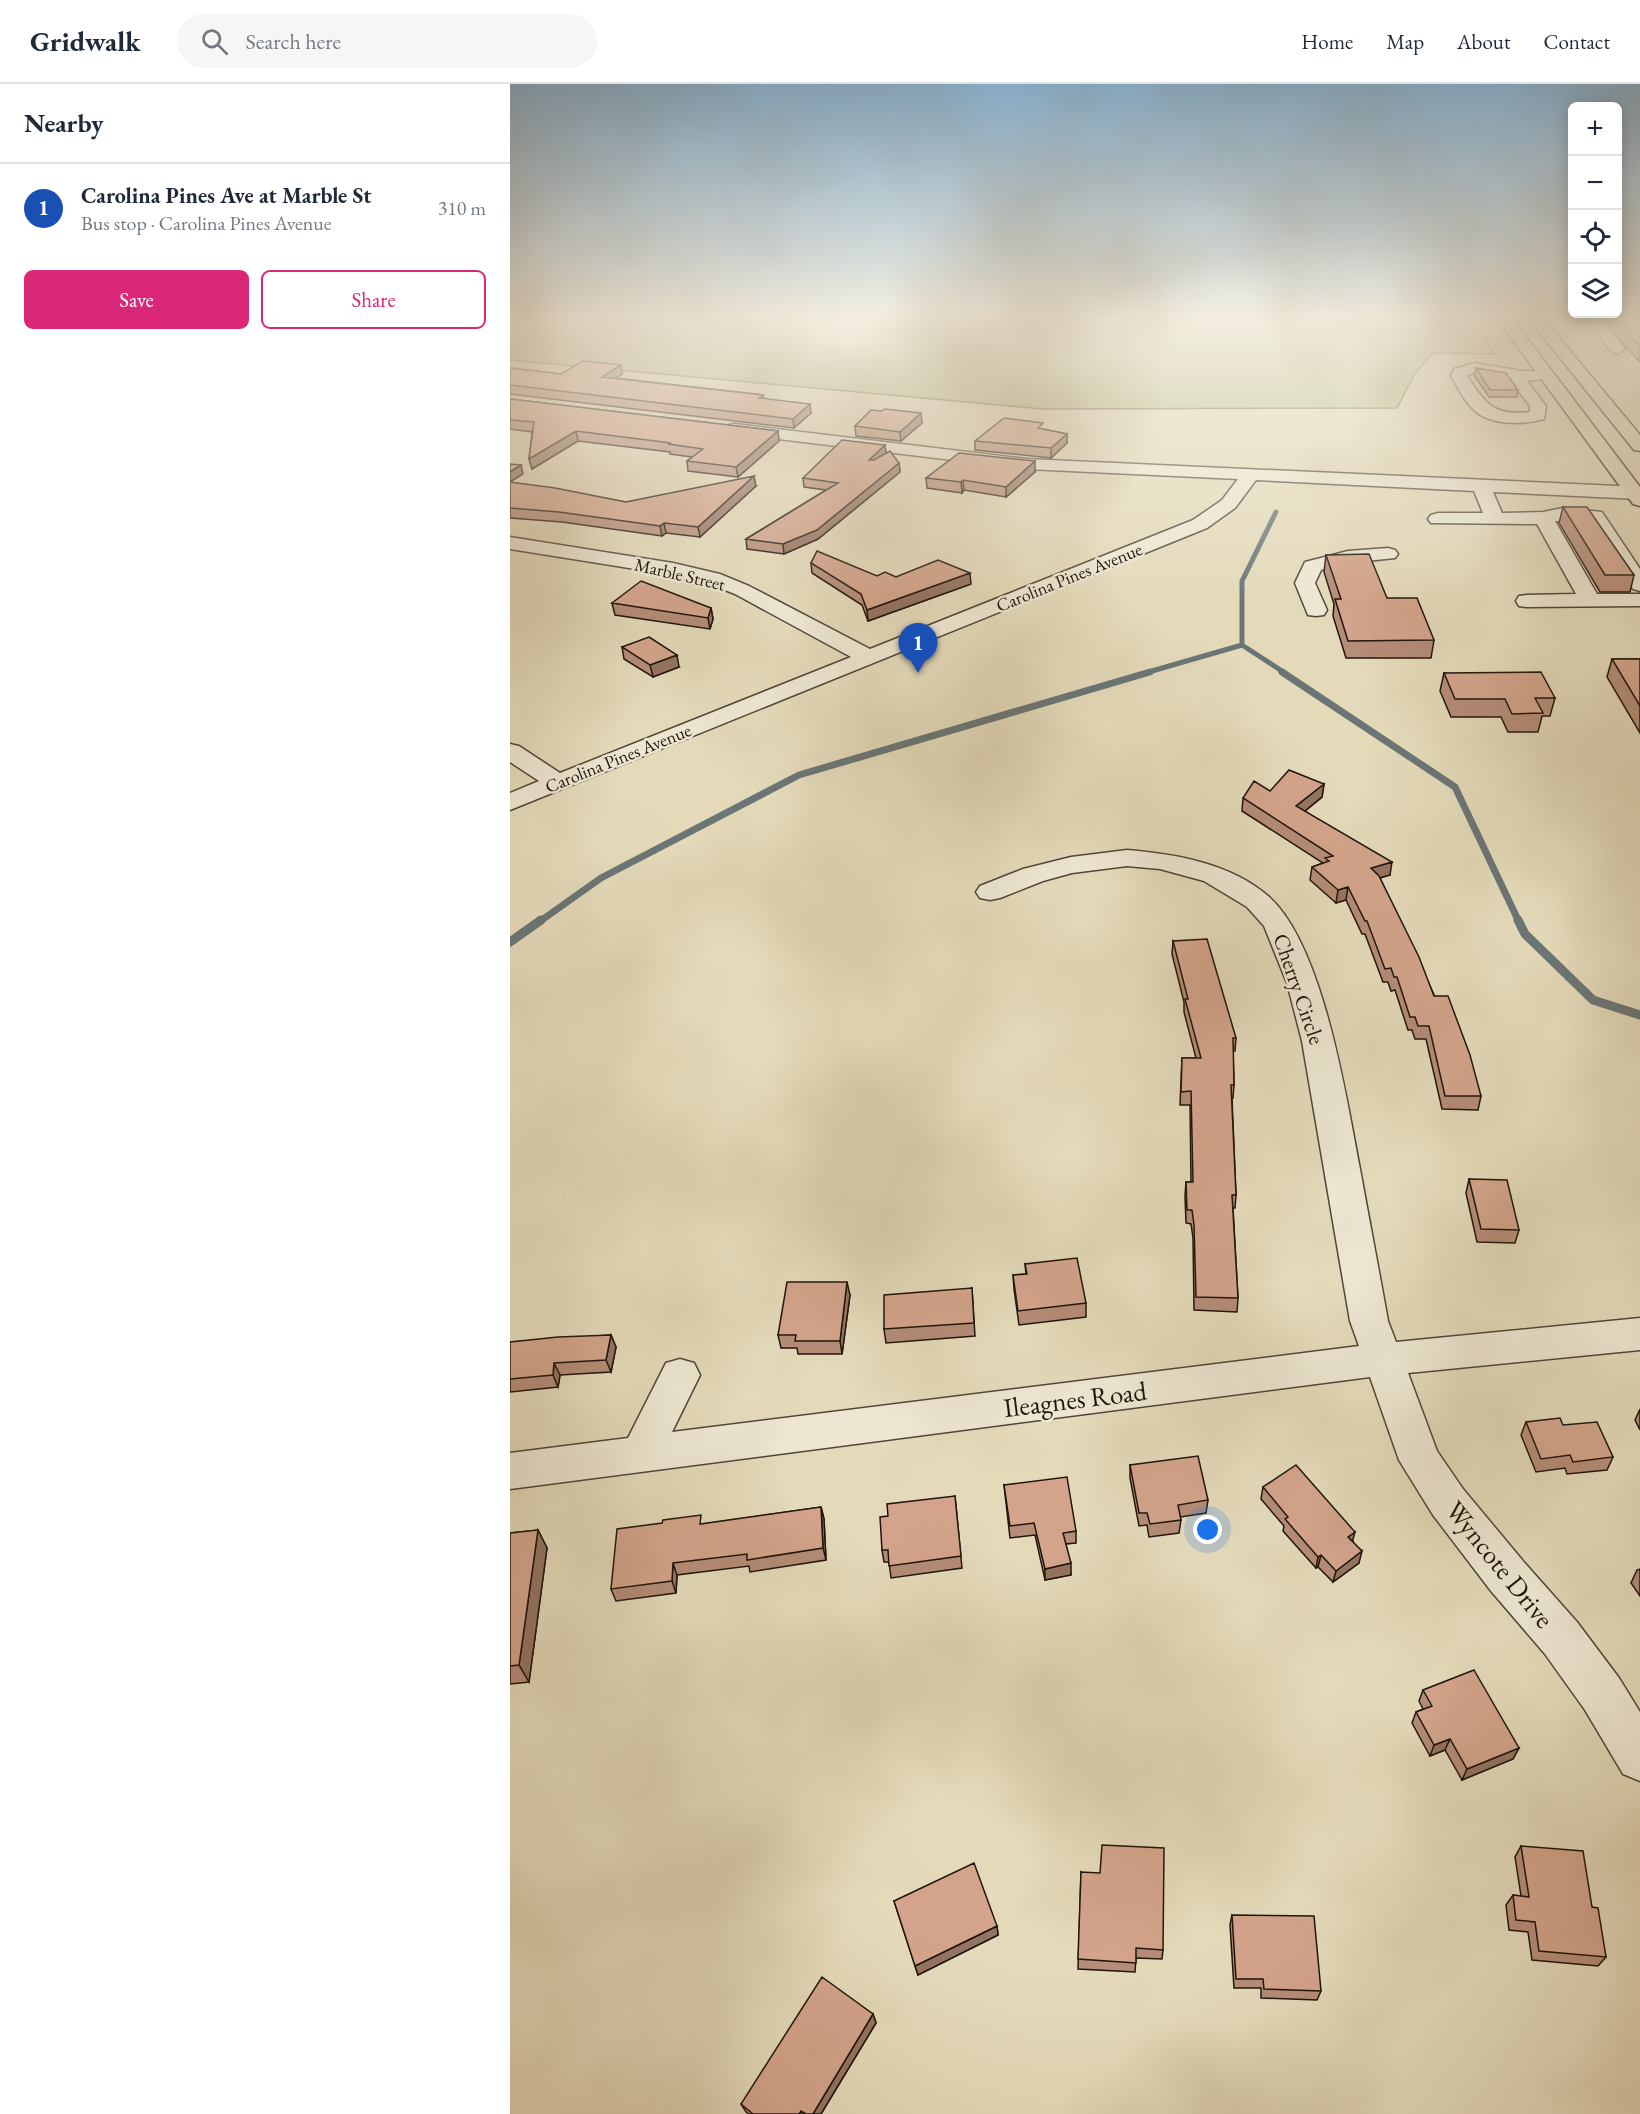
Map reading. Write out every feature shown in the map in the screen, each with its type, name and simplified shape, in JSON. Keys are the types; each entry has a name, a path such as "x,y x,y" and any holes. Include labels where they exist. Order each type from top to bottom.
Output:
{"highway":[{"path":"1574,412 1638,495"},
{"path":"1612,412 1640,446"}],"street":[{"path":"1486,412 1490,415 1534,416 1538,415 1538,412"},
{"path":"718,427 1016,463 1638,495"},
{"name":"Carolina Pines Avenue","path":"510,802 1200,524 1221,512 1232,502 1250,475"},
{"path":"1481,486 1494,519"},
{"path":"1570,556 1563,514 1595,516 1616,560"},
{"path":"1438,519 1494,519 1570,556 1616,560"},
{"name":"Marble Street","path":"510,543 673,569 713,578 742,590 869,657"},
{"path":"1316,610 1305,583 1312,566 1348,557 1388,554"},
{"path":"1527,600 1570,556"},
{"path":"510,751 558,783"},
{"name":"Cherry Circle","path":"990,892 1033,875 1071,865 1127,858 1161,861 1214,874 1257,901 1277,923 1302,983 1318,1041 1332,1108 1369,1322 1383,1359"},
{"name":"Ileagnes Road","path":"510,1471 1383,1359 1640,1334"},
{"name":"Wyncote Drive","path":"1383,1359 1407,1427 1426,1468 1448,1502 1561,1638 1602,1694 1640,1757"},
{"path":"640,1455 680,1375"}],"building":[{"path":"510,412 617,412 778,431 736,467 687,461 703,449 576,431 529,459 534,422 510,420"},
{"path":"733,412 801,412 793,419"},
{"path":"869,412 921,413 900,432 855,426"},
{"path":"1004,418 1043,423 1038,428 1067,434 1051,448 975,441"},
{"path":"842,440 885,445 869,460 874,460 890,451 899,463 817,530 783,544 746,539 838,483 803,478"},
{"path":"959,453 1035,461 1006,487 963,480 961,482 926,478"},
{"path":"510,464 521,465 510,472"},
{"path":"754,476 698,527 664,523 660,526 559,512 510,508 510,482 626,502"},
{"path":"1563,507 1587,507 1634,575 1605,575"},
{"path":"817,551 877,576 885,572 896,577 938,560 970,573 867,610 861,594 811,563"},
{"path":"1369,554 1387,598 1417,598 1434,640 1348,641 1335,599 1341,599 1326,555"},
{"path":"641,581 711,608 708,618 612,603"},
{"path":"649,637 677,655 650,665 622,647"},
{"path":"1612,659 1640,659 1640,706"},
{"path":"1541,672 1555,698 1535,698 1543,713 1512,714 1505,699 1455,699 1444,673"},
{"path":"1289,770 1324,784 1296,806 1392,862 1371,868 1379,876 1419,957 1434,996 1448,996 1470,1055 1481,1096 1445,1096 1429,1026 1418,1026 1415,1017 1410,1017 1397,977 1394,977 1391,968 1385,969 1367,921 1348,887 1338,890 1312,867 1329,861 1325,858 1333,856 1243,798 1254,781 1270,791"},
{"path":"1207,939 1236,1038 1233,1038 1234,1085 1231,1085 1236,1195 1232,1195 1238,1298 1196,1297 1194,1225 1192,1210 1187,1210 1186,1182 1193,1182 1191,1091 1181,1092 1182,1058 1201,1058 1185,999 1188,999 1173,941"},
{"path":"1469,1179 1507,1180 1519,1230 1481,1229"},
{"path":"1077,1258 1086,1303 1018,1311 1013,1275 1027,1274 1025,1264"},
{"path":"787,1282 847,1282 840,1341 795,1341 796,1335 778,1335"},
{"path":"972,1288 974,1323 884,1329 884,1295"},
{"path":"611,1335 606,1360 554,1363 553,1375 510,1379 510,1342"},
{"path":"1560,1418 1563,1425 1597,1422 1613,1457 1573,1462 1570,1455 1541,1459 1526,1422"},
{"path":"1198,1456 1208,1500 1178,1505 1181,1520 1150,1524 1147,1513 1139,1513 1130,1465"},
{"path":"1296,1465 1355,1532 1348,1537 1362,1551 1336,1571 1321,1555 1318,1557 1285,1519 1288,1517 1263,1487"},
{"path":"1067,1477 1076,1531 1063,1533 1071,1563 1045,1569 1034,1523 1010,1526 1004,1485"},
{"path":"955,1496 961,1556 889,1566 888,1550 882,1550 880,1517 888,1516 887,1504"},
{"path":"821,1507 823,1548 747,1560 747,1554 673,1563 672,1581 611,1589 617,1529 701,1515 700,1524"},
{"path":"538,1530 519,1665 510,1666 510,1533"},
{"path":"1474,1670 1519,1748 1467,1769 1450,1739 1434,1745 1416,1712 1432,1706 1423,1690"},
{"path":"1102,1845 1164,1848 1163,1950 1136,1948 1136,1963 1078,1959 1081,1872 1100,1873"},
{"path":"1521,1846 1583,1851 1592,1907 1598,1908 1606,1957 1539,1951 1535,1922 1516,1920 1513,1895 1529,1897"},
{"path":"974,1863 997,1926 915,1966 894,1901"},
{"path":"1232,1915 1314,1916 1321,1991 1264,1989 1263,1979 1236,1979"},
{"path":"822,1977 873,2014 813,2114 801,2111 799,2114 753,2114 741,2104"}],"waterway":[{"path":"1242,645 1242,581 1276,512"},
{"path":"1145,673 1242,645"},
{"path":"1242,645 1285,673"},
{"path":"539,922 601,878 799,775 1150,672"},
{"path":"1282,672 1455,787 1519,922"},
{"path":"510,942 541,920"},
{"path":"1519,922 1525,934 1593,1000 1640,1015"}],"place":[{"name":"Carolina Pines Ave at Marble St","path":"918,673"}]}
